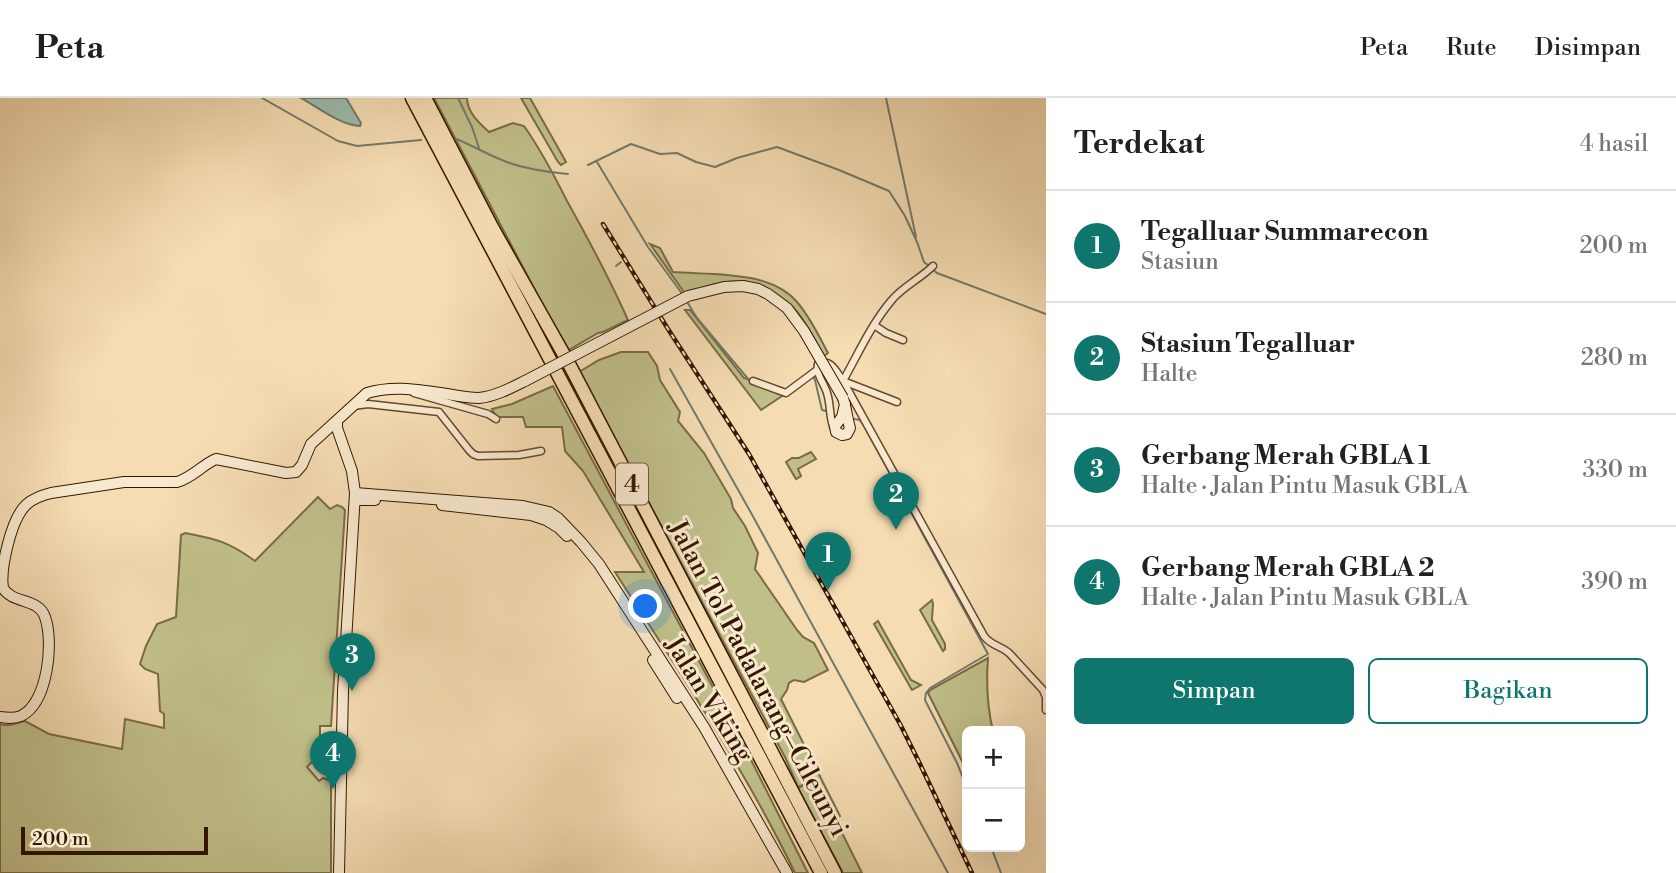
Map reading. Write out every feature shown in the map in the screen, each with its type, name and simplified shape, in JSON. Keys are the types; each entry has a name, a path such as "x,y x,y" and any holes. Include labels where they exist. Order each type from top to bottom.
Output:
{"highway":[{"name":"Jalan Tol Padalarang–Cileunyi","path":"412,98 811,840 835,873"},
{"name":"Jalan Tol Padalarang–Cileunyi","path":"425,98 492,227 572,370 811,840 819,873"}],"street":[{"path":"843,381 891,300 933,266"},
{"path":"0,717 13,718 28,711 43,686 48,661 47,624 42,610 6,593 1,587 0,571 2,551 9,530 27,504 41,496 124,482 177,482 185,480 216,459 286,473 296,472 311,444 367,393 388,388 407,388 480,398 498,393 688,296 723,287 743,286 758,289 787,308 804,331 844,401 849,424 845,421 835,424"},
{"path":"874,325 903,340"},
{"path":"835,424 827,391 817,370 818,364 822,362 828,363 843,381 984,636 989,642 1006,650 1043,690 1046,710"},
{"path":"753,381 786,393 817,370"},
{"path":"843,381 897,402"},
{"path":"407,388 425,397 488,414 496,419"},
{"path":"835,424 842,417 844,401"},
{"path":"351,406 368,404 439,412 469,450 478,456 519,455 541,451"},
{"path":"337,422 355,484 343,702 339,873"},
{"name":"Jalan Viking","path":"355,496 531,515 559,528 596,570 621,607 703,737 780,873"},
{"name":"Jalan Viking","path":"355,496 523,506 548,512 558,518 599,564 625,603 704,727 787,873"}],"shaded area":[{"path":"301,98 346,98 361,123 360,126 338,120"},
{"path":"434,98 467,98 471,113 489,132 513,123 524,126 552,172 628,320 567,351"},
{"path":"521,98 530,98 566,162 561,165 558,162"},
{"path":"650,244 660,248 673,272 740,276 772,284 786,292 806,314 828,353 824,356 793,307 767,290 746,283 727,282 686,295"},
{"path":"685,310 690,310 744,378 785,394 761,410"},
{"path":"621,352 648,352 657,366 660,380 680,412 678,421 704,453 745,526 758,553 755,569 797,630 814,643 828,670 804,682 794,680 789,683 781,699 840,816 835,819 862,873 843,873 798,788 808,783 798,787 785,757 579,372 599,360"},
{"path":"553,386 742,742 808,873 795,873 732,757 615,572 644,572 583,471 565,451 562,427 526,427 523,417 496,417 492,409 512,404"},
{"path":"811,452 816,459 798,469 801,476 796,479 786,462"},
{"path":"318,497 330,509 337,505 345,510 331,726 320,726 320,754 307,767 319,781 323,778 331,781 331,873 0,873 0,724 25,721 49,734 122,749 125,719 164,728 158,674 140,664 157,624 176,617 181,535 185,533 222,542 255,561"},
{"path":"932,600 932,620 945,644 943,651 920,610"},
{"path":"878,621 911,680 921,685 912,690 874,624"},
{"path":"988,658 987,695 992,726 962,726 962,761 928,693"}],"waterway":[{"path":"262,98 338,141 357,146 421,140"},
{"path":"458,98 479,148"},
{"path":"886,98 916,237"},
{"path":"456,139 518,166 568,174"},
{"path":"588,165 631,144 660,154 677,153 715,167 777,147 889,191 905,216 924,262 929,266"},
{"path":"597,162 648,247 683,295"},
{"path":"616,266 621,262"},
{"path":"933,270 1046,314"},
{"path":"686,300 697,318 749,380"},
{"path":"670,369 948,873"},
{"path":"811,378 815,380 822,410 826,411"},
{"path":"854,419 860,420 864,426 988,654 930,688 926,693 925,700 962,776"},
{"path":"993,852 1001,873"}],"railway":[{"path":"603,224 749,454 900,724 972,873"}],"place":[{"name":"Stasiun Tegalluar","path":"896,530"},
{"name":"Tegalluar Summarecon","path":"828,590"},
{"name":"Gerbang Merah GBLA 1","path":"352,691"},
{"name":"Gerbang Merah GBLA 2","path":"333,789"}]}
